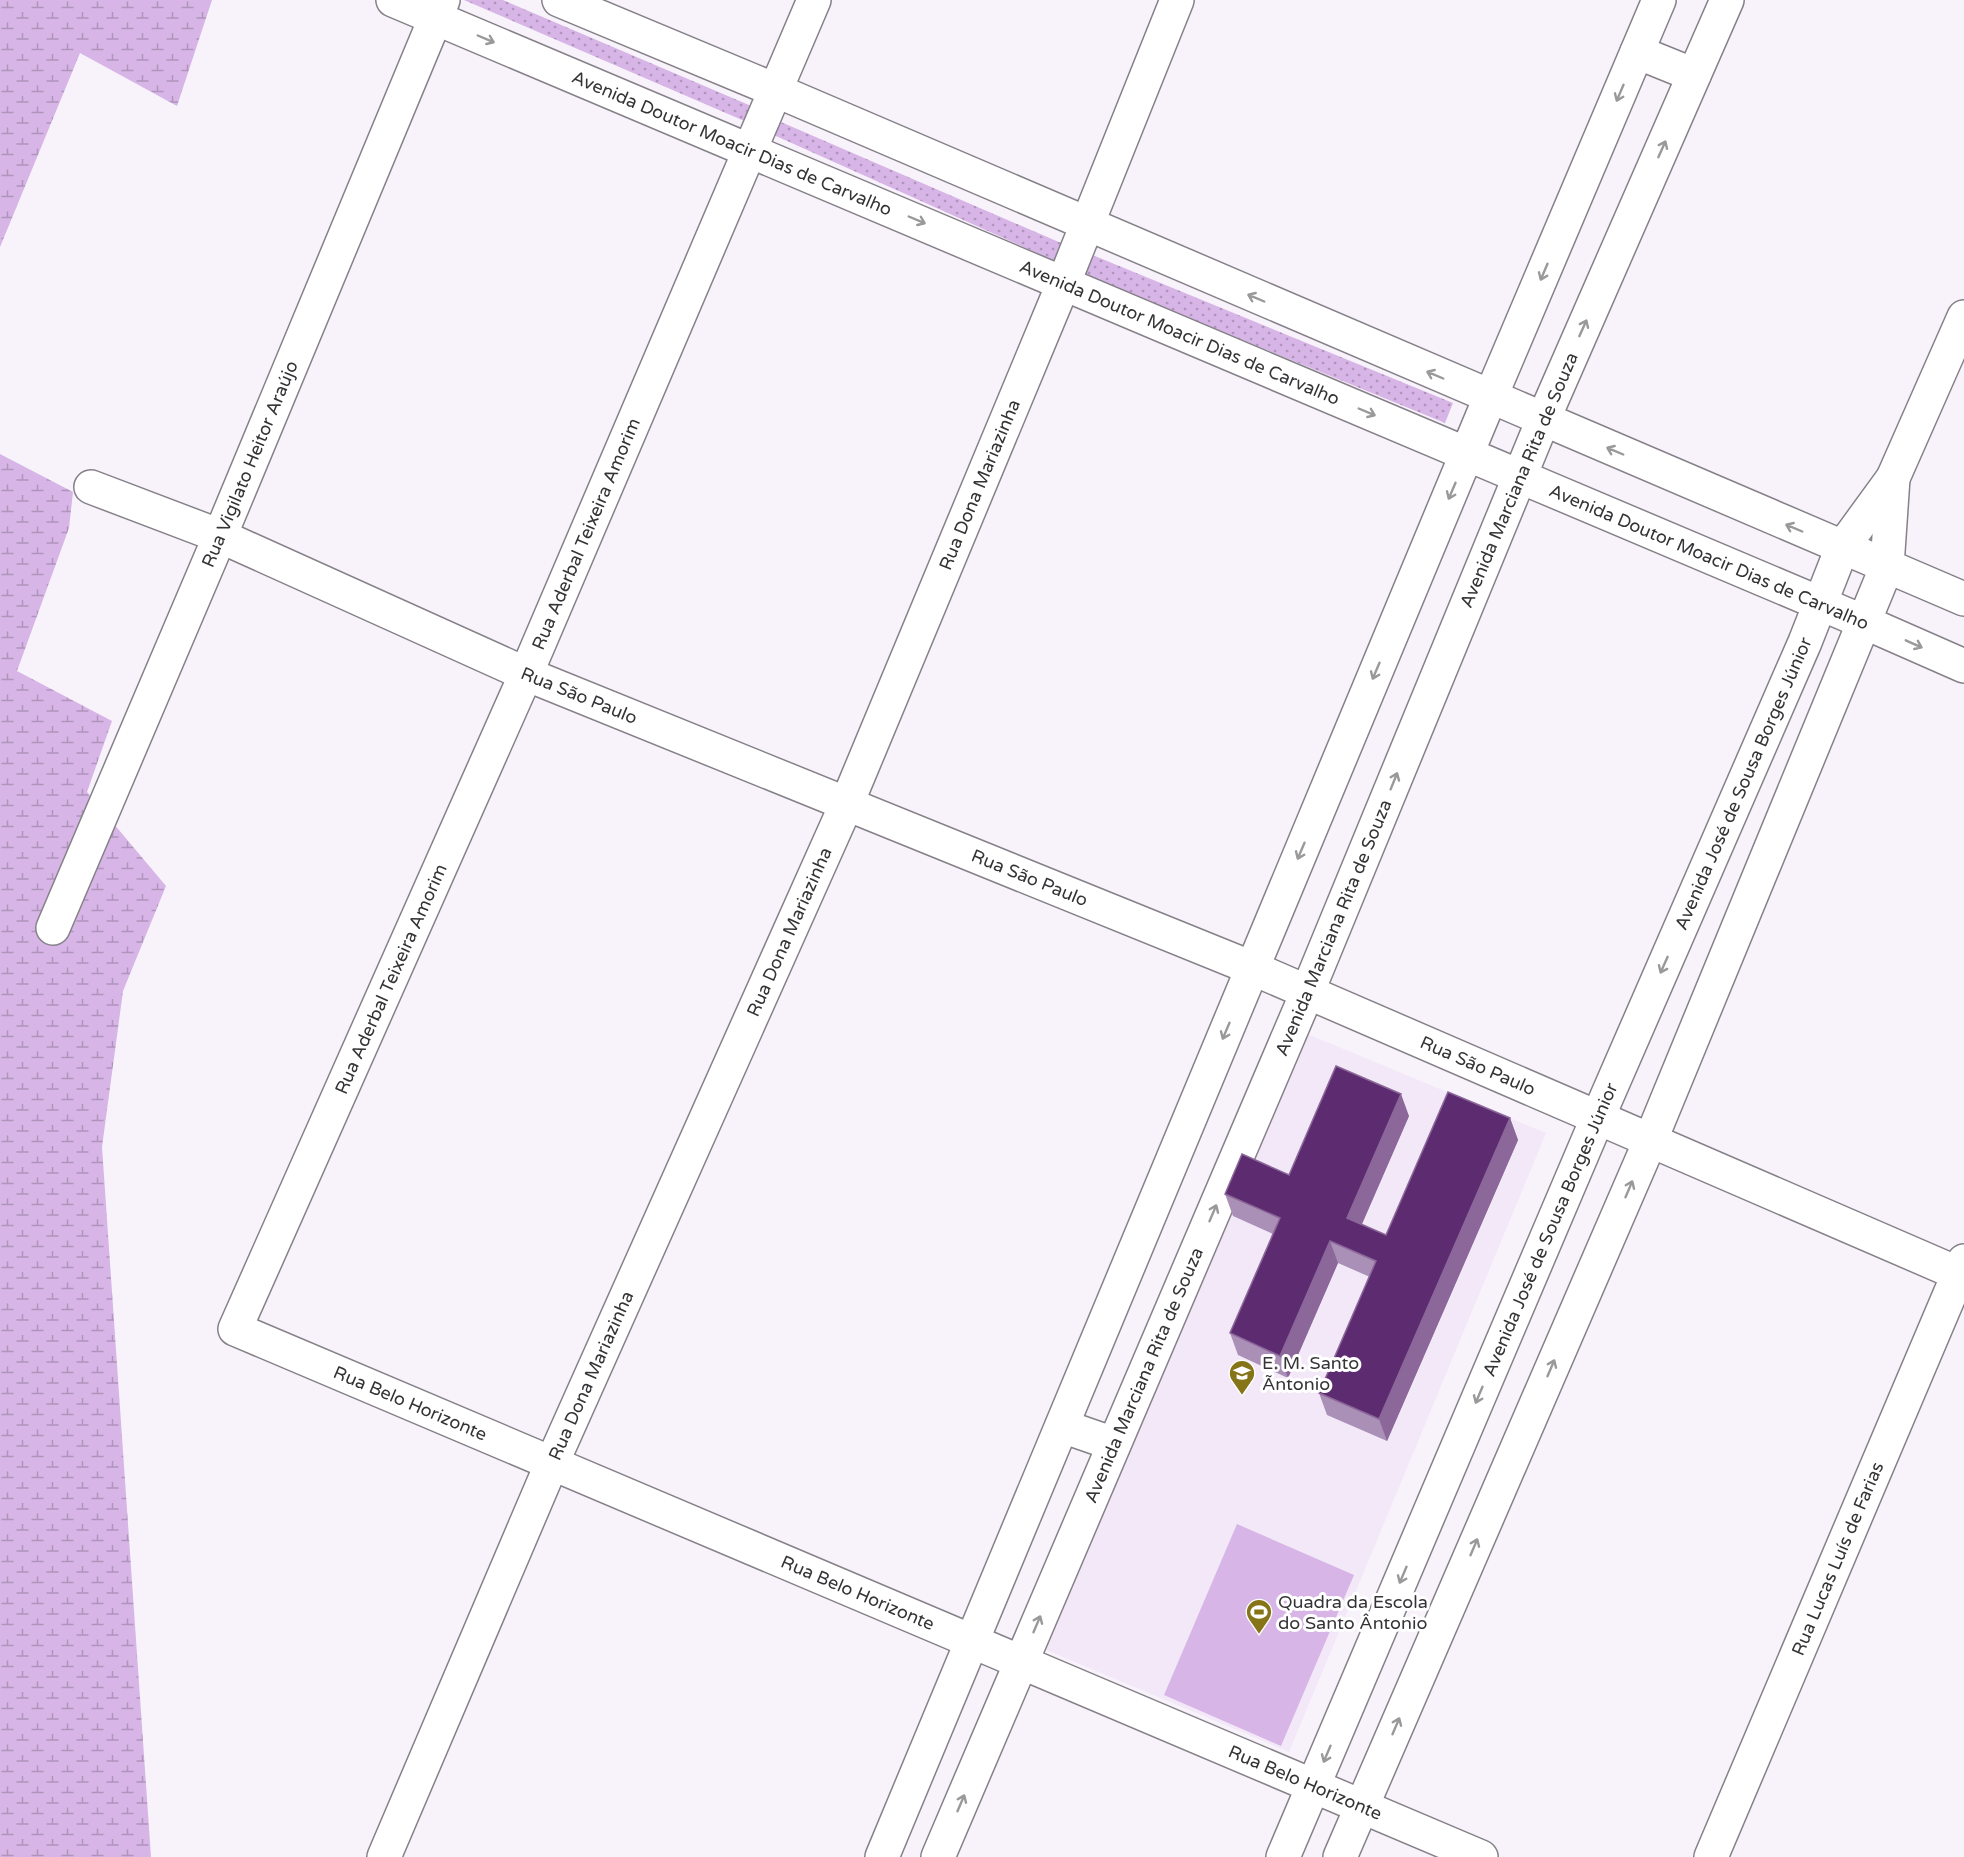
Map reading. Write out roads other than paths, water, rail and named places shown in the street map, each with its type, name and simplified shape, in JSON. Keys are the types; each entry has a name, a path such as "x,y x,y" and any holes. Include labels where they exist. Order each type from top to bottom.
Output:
{"street":[{"name":"Avenida Doutor Moacir Dias de Carvalho","path":"393,0 440,9 750,149 1964,666"},
{"path":"559,0 776,90 1490,398 1964,599"},
{"name":"Rua Aderbal Teixeira Amorim","path":"235,1329 526,674 814,0"},
{"name":"Rua Dona Mariazinha","path":"384,1857 552,1463 847,803 1064,282 1177,0"},
{"path":"882,1857 1490,398 1659,0"},
{"name":"Avenida Marciana Rita de Souza","path":"938,1857 1307,993 1518,477 1727,0"},
{"name":"Rua Vigilato Heitor Araújo","path":"53,928 440,9"},
{"path":"1637,51 1694,75"},
{"path":"1340,1857 1651,1139 1887,566 1893,478 1964,317"},
{"name":"Avenida José de Sousa Borges Júnior","path":"1283,1857 1598,1117 1805,642 1842,548 1893,478"},
{"name":"Rua São Paulo","path":"91,487 220,536 526,674 1252,968 1962,1270"},
{"name":"Rua Lucas Luís de Farias","path":"1711,1857 1962,1270"},
{"name":"Rua Belo Horizonte","path":"235,1329 1480,1857"},
{"path":"1062,1426 1114,1444"}],"place":[{"name":"E. M. Santo Ãntonio","path":"1242,1396"},
{"name":"Quadra da Escola do Santo Ântonio","path":"1259,1635"}]}
